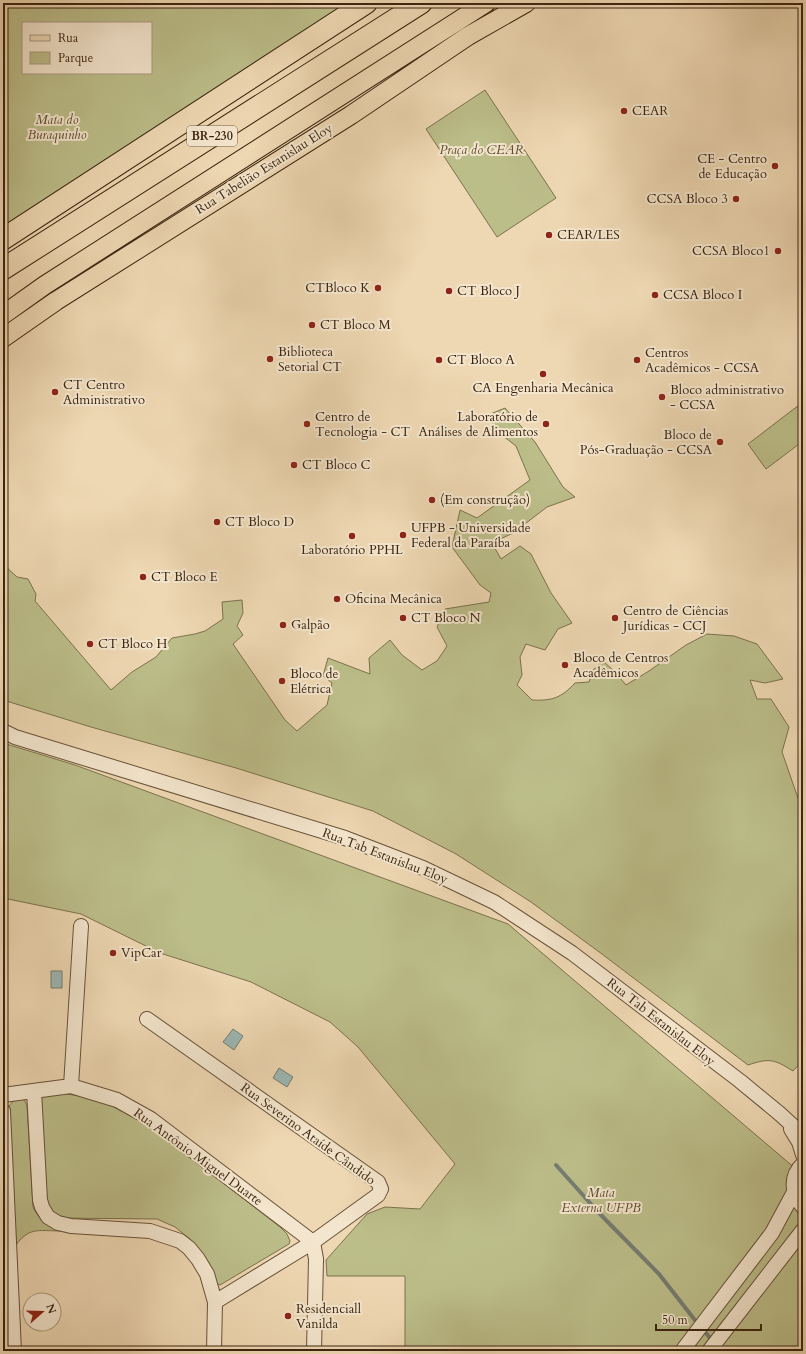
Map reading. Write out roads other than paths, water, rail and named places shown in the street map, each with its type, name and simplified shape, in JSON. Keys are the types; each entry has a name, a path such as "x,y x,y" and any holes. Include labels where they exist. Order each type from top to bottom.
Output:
{"highway":[{"name":"BR-230","path":"3,239 366,3"},
{"name":"BR-230","path":"3,269 421,3"}],"main road":[{"name":"Rua Tabelião Estanislau Eloy","path":"3,315 52,280 486,3"},
{"name":"Rua Tabelião Estanislau Eloy","path":"3,338 56,301 351,115 468,36 526,3"}],"street":[{"name":"Rua Tab Estanislau Eloy","path":"3,731 15,737 345,838 423,868 494,902 572,953 780,1114 803,1135"},
{"path":"70,1086 81,926"},
{"name":"Rua Severino Ataíde Cândido","path":"147,1019 378,1182 381,1189 378,1195 314,1242 215,1302"},
{"name":"Rua Antônio Miguel Duarte","path":"3,1095 70,1086 117,1100 151,1119 314,1242"},
{"path":"34,1091 40,1200 48,1217 58,1223 71,1226 150,1231 180,1241 189,1248 207,1274 215,1302 214,1351"},
{"path":"3,1111 14,1351"},
{"name":"Rua Tab Estanislau Eloy","path":"780,1114 799,1142 803,1155"},
{"path":"803,1164 799,1168 793,1184 797,1199 803,1207"},
{"path":"682,1351 772,1232 794,1192"},
{"path":"708,1351 803,1230"},
{"path":"314,1242 316,1259 314,1351"}],"water":[{"path":"51,971 62,971 62,988 51,988"},
{"path":"233,1029 243,1036 234,1050 223,1042"},
{"path":"279,1068 293,1077 287,1087 273,1078"}],"waterway":[{"path":"556,1165 599,1213 659,1274 698,1324"},
{"path":"703,1329 720,1351"}],"place":[{"name":"CEAR","path":"624,111"},
{"name":"CE - Centro de Educação","path":"775,166"},
{"name":"CCSA Bloco 3","path":"736,199"},
{"name":"CEAR/LES","path":"549,235"},
{"name":"CCSA Bloco1","path":"778,251"},
{"name":"CTBloco K","path":"378,288"},
{"name":"CT Bloco J","path":"449,291"},
{"name":"CCSA Bloco I","path":"655,295"},
{"name":"CT Bloco M","path":"312,325"},
{"name":"Biblioteca Setorial CT","path":"270,359"},
{"name":"CT Bloco A","path":"439,360"},
{"name":"Centros Acadêmicos - CCSA","path":"637,360"},
{"name":"CA Engenharia Mecânica","path":"543,374"},
{"name":"CT Centro Administrativo","path":"55,392"},
{"name":"Bloco administrativo - CCSA","path":"662,397"},
{"name":"Centro de Tecnologia - CT","path":"307,424"},
{"name":"Laboratório de Análises de Alimentos","path":"546,424"},
{"name":"Bloco de Pós-Graduação - CCSA","path":"720,442"},
{"name":"CT Bloco C","path":"294,465"},
{"name":"(Em construção)","path":"432,500"},
{"name":"CT Bloco D","path":"217,522"},
{"name":"UFPB - Universidade Federal da Paraíba","path":"403,535"},
{"name":"Laboratório PPHL","path":"352,536"},
{"name":"CT Bloco E","path":"143,577"},
{"name":"Oficina Mecânica","path":"337,599"},
{"name":"CT Bloco N","path":"403,618"},
{"name":"Centro de Ciências Jurídicas - CCJ","path":"615,618"},
{"name":"Galpão","path":"283,625"},
{"name":"CT Bloco H","path":"90,644"},
{"name":"Bloco de Centros Acadêmicos","path":"565,665"},
{"name":"Bloco de Elétrica","path":"282,681"},
{"name":"VipCar","path":"113,953"},
{"name":"Residenciall Vanilda","path":"288,1316"}],"park label":[{"name":"Mata do Buraquinho","path":"57,128"},
{"name":"Praça do CEAR","path":"482,150"},
{"name":"Mata Externa UFPB","path":"601,1200"}]}
